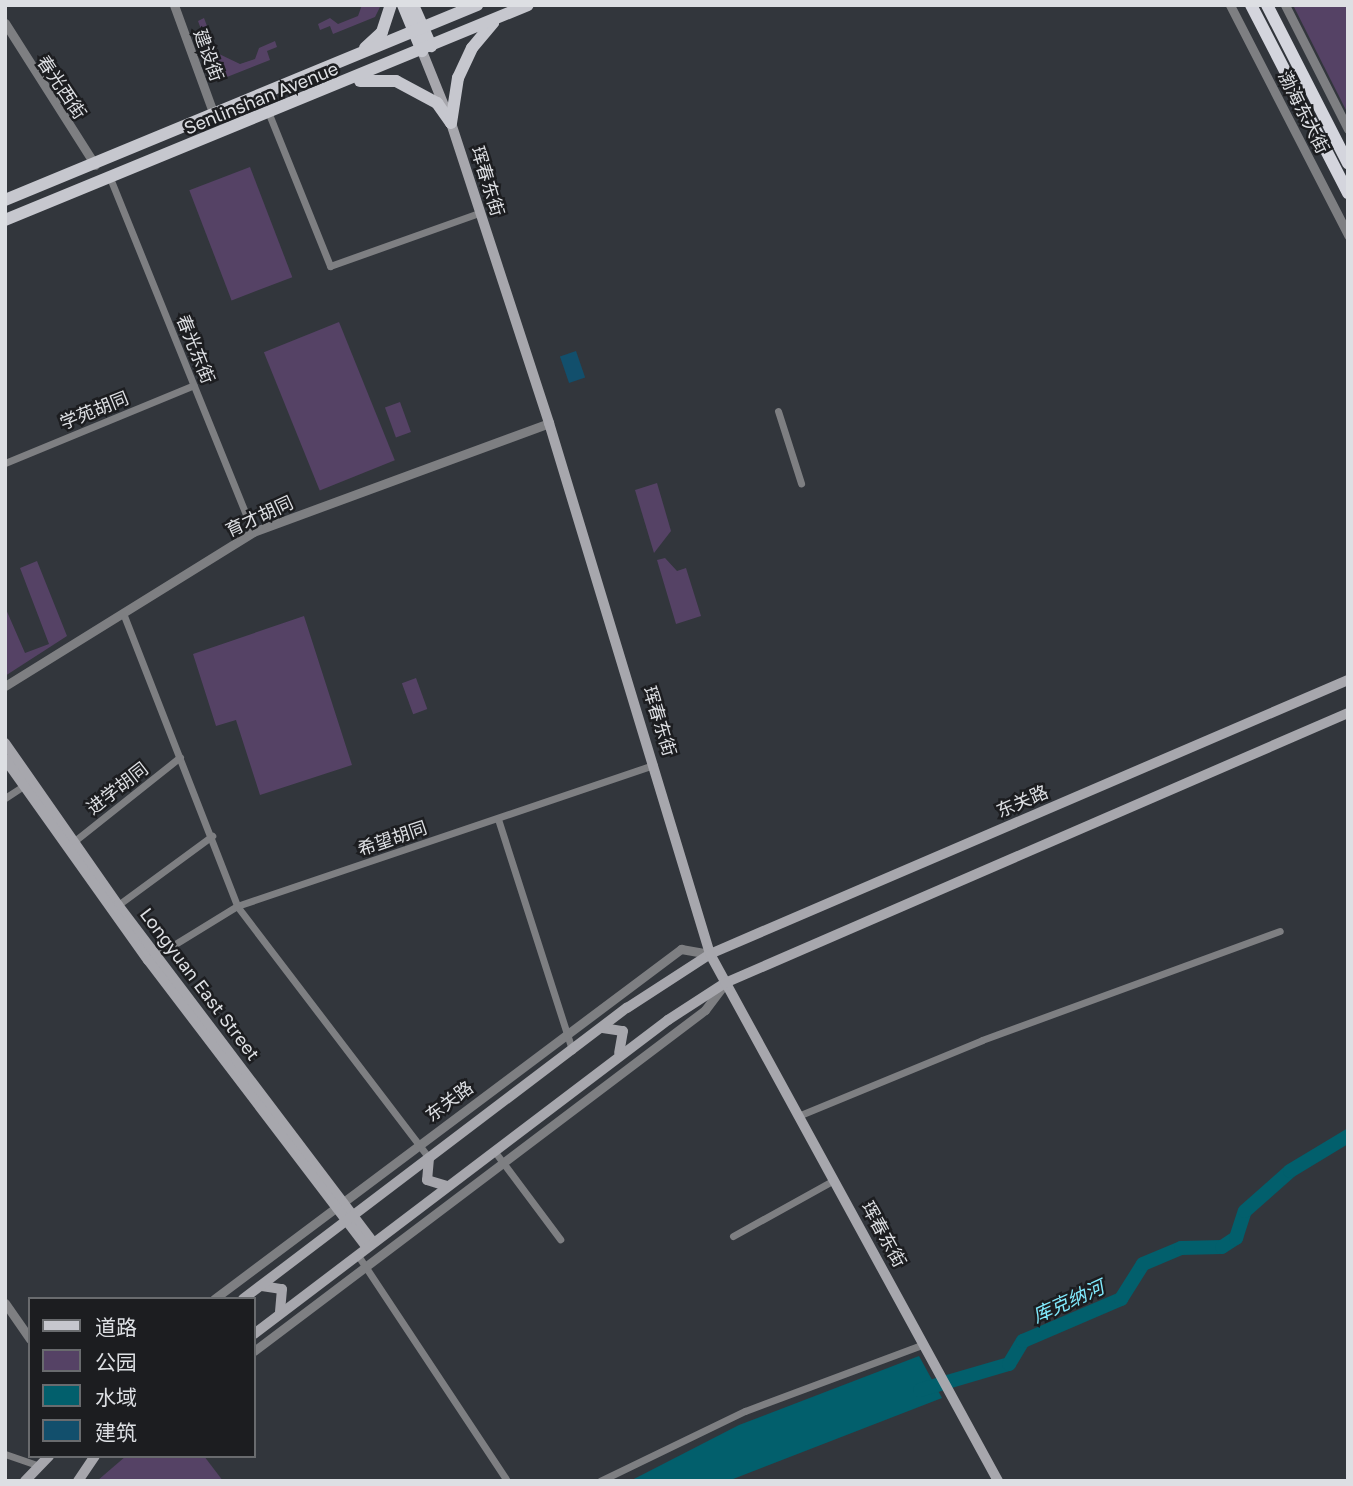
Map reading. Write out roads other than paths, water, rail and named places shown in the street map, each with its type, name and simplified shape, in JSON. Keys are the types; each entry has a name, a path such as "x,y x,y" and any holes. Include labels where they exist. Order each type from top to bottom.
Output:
{"highway":[{"name":"渤海东大街","path":"1251,5 1348,193"},
{"name":"渤海东大街","path":"1266,5 1348,163"}],"main road":[{"path":"337,66 376,40 391,5"},
{"path":"402,5 420,30"},
{"path":"413,5 426,49"},
{"name":"Senlinshan Avenue","path":"5,200 337,66 478,5"},
{"name":"Senlinshan Avenue","path":"5,220 269,114 528,5"},
{"path":"452,123 458,78 472,48 499,17"},
{"name":"珲春东街","path":"426,49 549,423 655,765 710,954 998,1481"},
{"path":"342,83 396,81 437,103 452,123"},
{"name":"东关路","path":"246,1297 594,1033 710,954 1348,680"},
{"path":"256,1332 365,1247 725,983 1348,713"},
{"name":"Longyuan East Street","path":"5,743 26,785 152,958 350,1218 365,1247"},
{"name":"Longyuan East Street","path":"5,759 118,905 152,958"},
{"path":"594,1033 612,1026 625,1035 611,1064"},
{"path":"429,1158 426,1176 432,1186 459,1180"},
{"path":"256,1289 274,1284 284,1293 283,1308 273,1319"},
{"path":"25,1481 46,1458"},
{"path":"78,1481 94,1458"}],"street":[{"name":"建设街","path":"174,5 214,116"},
{"name":"渤海东大街","path":"1230,5 1348,235"},
{"name":"渤海东大街","path":"1286,5 1348,130"},
{"name":"春光西街","path":"5,23 95,165"},
{"path":"269,114 331,266 479,213"},
{"name":"春光东街","path":"110,178 253,532"},
{"name":"学苑胡同","path":"5,463 194,385"},
{"path":"778,411 801,484"},
{"name":"育才胡同","path":"5,686 253,532 549,423"},
{"path":"123,613 237,906 429,1158"},
{"name":"进学胡同","path":"72,843 180,757"},
{"name":"希望胡同","path":"152,958 237,906 655,765"},
{"path":"5,798 26,785"},
{"path":"498,818 564,1037 572,1050"},
{"path":"118,905 212,836"},
{"path":"798,1116 982,1040 1280,931"},
{"name":"东关路","path":"217,1297 681,949 710,954"},
{"path":"256,1349 705,1010 725,983"},
{"path":"495,1152 560,1239"},
{"path":"733,1236 834,1180"},
{"path":"365,1247 365,1266 507,1481"},
{"path":"5,1303 28,1336"},
{"path":"600,1481 745,1411 926,1347"},
{"path":"5,1454 37,1468"}],"water":[{"path":"919,1356 942,1398 728,1481 630,1481 739,1425"}],"waterway":[{"name":"库克纳河","path":"920,1390 1009,1364 1023,1341 1121,1299 1143,1264 1181,1248 1222,1247 1236,1238 1245,1211 1290,1171 1348,1136"}]}
